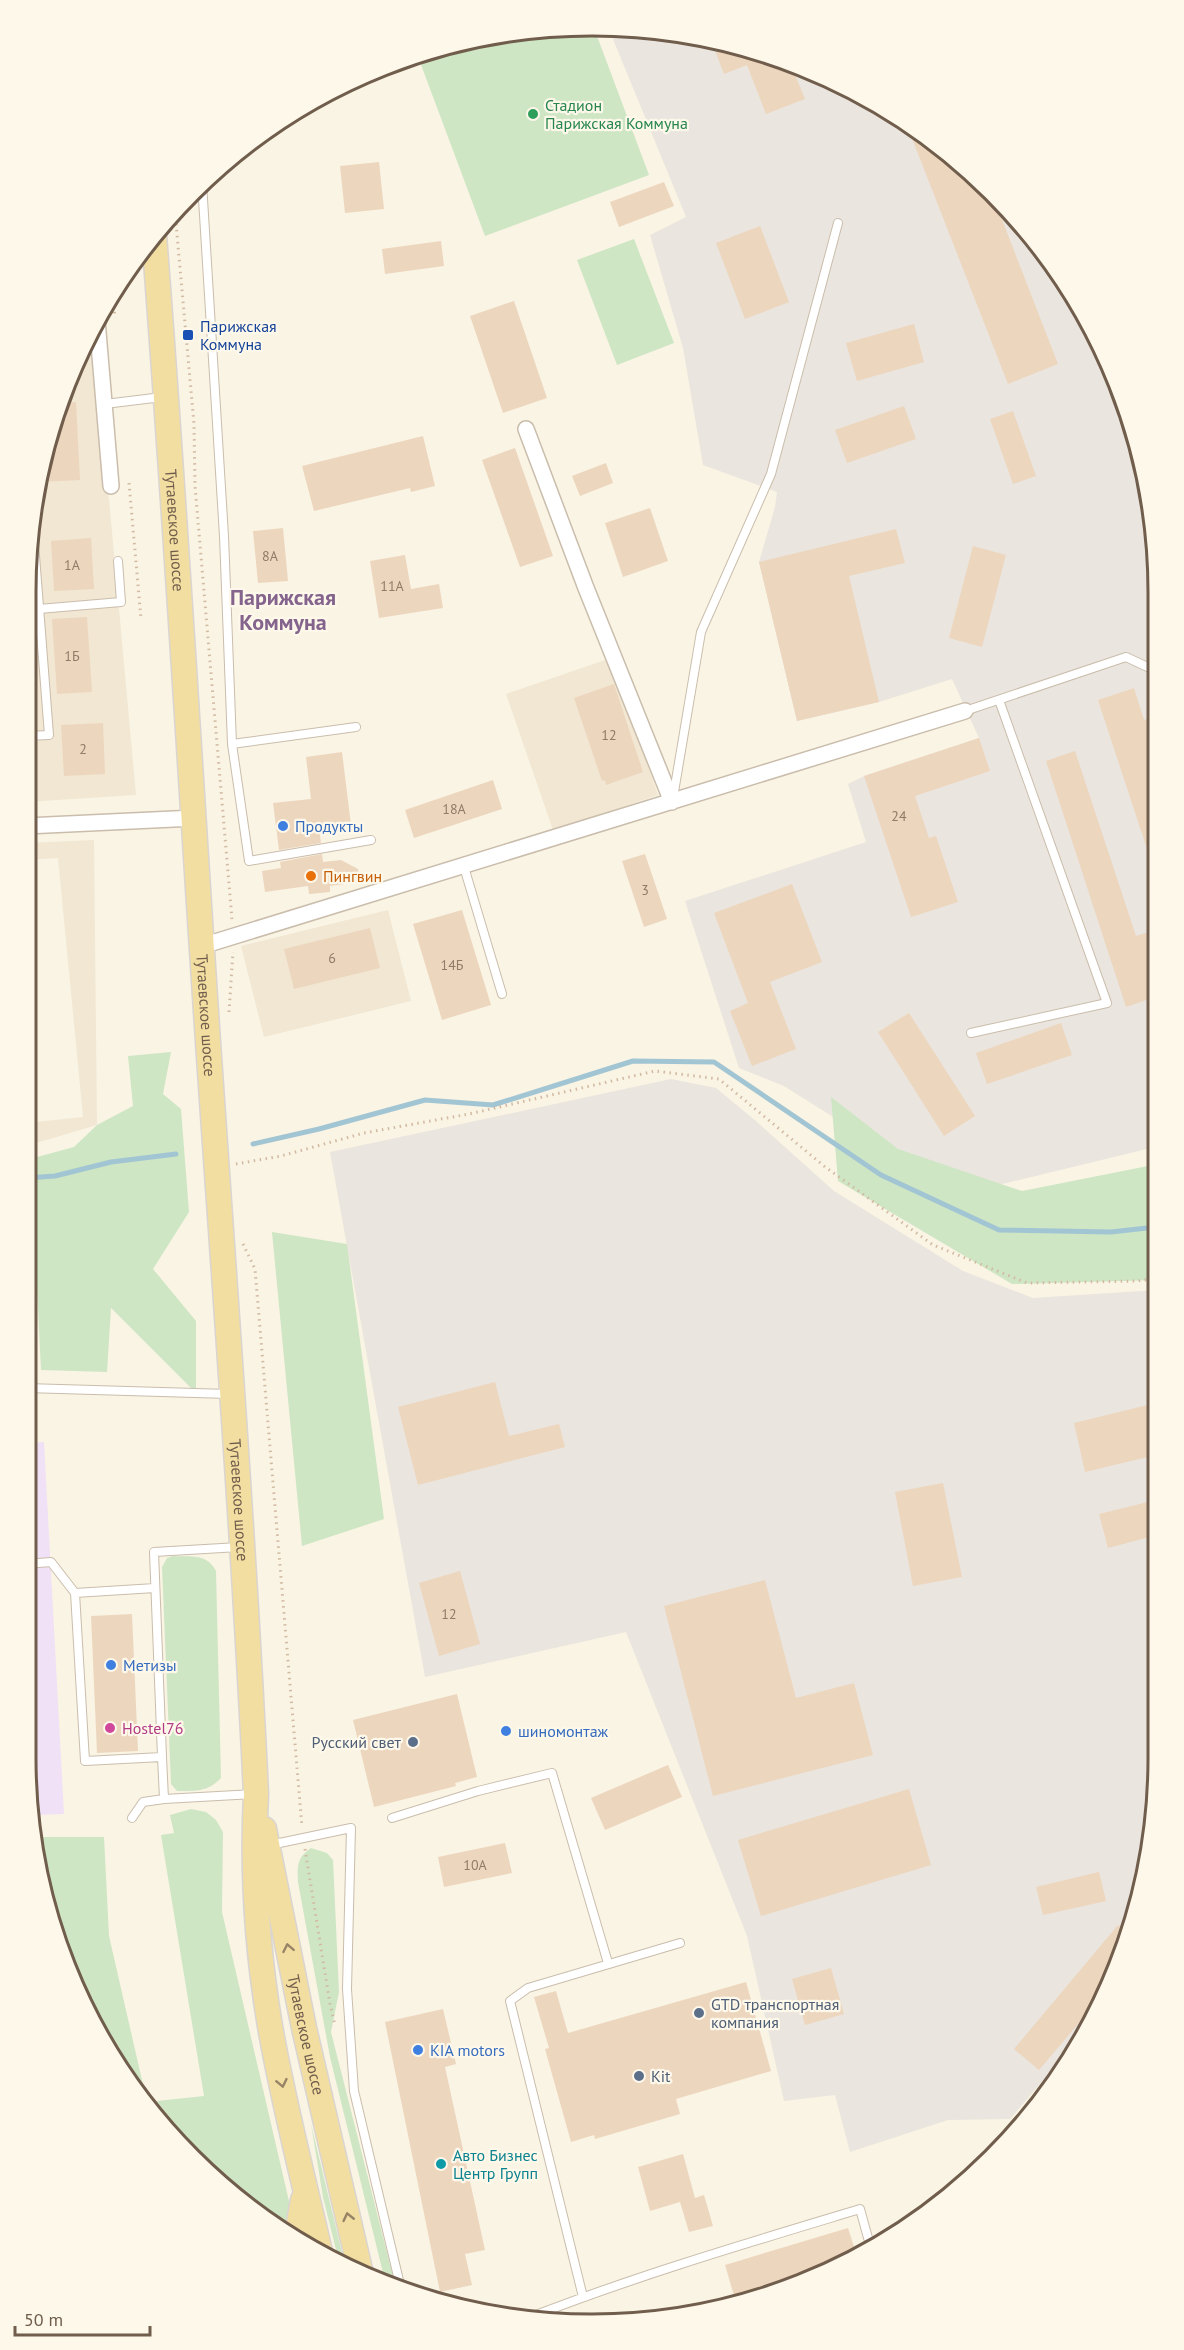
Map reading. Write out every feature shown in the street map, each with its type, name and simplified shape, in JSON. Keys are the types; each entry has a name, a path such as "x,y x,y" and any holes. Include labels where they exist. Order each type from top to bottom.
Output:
{"main road":[{"name":"Тутаевское шоссе","path":"155,249 234,1395 255,1794 260,1847 257,1918 270,2026 318,2242"},
{"name":"Тутаевское шоссе","path":"260,1847 358,2263"},
{"path":"299,2230 305,2185"}],"street":[{"path":"98,336 111,486"},
{"path":"526,429 586,588 672,802"},
{"path":"202,946 965,711"},
{"path":"36,826 195,818"}],"lane":[{"path":"203,195 224,536 232,744 249,861 371,840"},
{"path":"672,802 701,632 771,474 838,223"},
{"path":"105,404 167,397"},
{"path":"38,609 121,602 118,561"},
{"path":"36,581 49,735 36,736"},
{"path":"965,711 1126,657 1148,667"},
{"path":"971,1034 1107,1003 999,700"},
{"path":"232,744 356,727"},
{"path":"464,867 502,994"},
{"path":"36,1388 234,1395"},
{"path":"164,1799 154,1552 243,1547"},
{"path":"36,1564 51,1563 75,1593 85,1761 162,1757"},
{"path":"75,1593 155,1587"},
{"path":"392,1818 478,1791 552,1773 608,1963"},
{"path":"132,1818 144,1802 255,1794"},
{"path":"260,1847 351,1828 347,1989 354,2091 399,2279"},
{"path":"583,2297 510,2001 528,1988 680,1943"},
{"path":"544,2312 716,2252 860,2209 868,2238"}],"path":[{"path":"176,223 194,424 195,486 234,936 228,1019"},
{"path":"130,494 141,618"},
{"path":"217,1167 281,1156 364,1133 469,1114 655,1071 719,1079 824,1166 933,1245 1027,1283 1148,1279"},
{"path":"242,1241 255,1269 303,1839 330,2004 337,2030"}],"shaded area":[{"path":"612,37 665,41 700,47 771,66 838,93 901,130 959,174 1010,225 1054,283 1091,346 1106,379 1129,448 1143,519 1147,556 1148,1149 957,1195 784,1086 739,1068 685,901 866,842 848,784 864,776 979,738 952,679 879,702 797,721 759,562 777,492 703,465 683,348 650,235 686,217"},
{"path":"92,348 109,499 136,795 36,801 36,592 41,519 55,448 78,379"},
{"path":"611,658 658,795 553,830 506,694"},
{"path":"94,840 97,1125 36,1143 36,1122 83,1117 58,858 36,859 36,843"},
{"path":"388,910 411,1001 264,1037 241,946"},
{"path":"671,1079 716,1088 834,1191 963,1271 1033,1298 1148,1291 1148,1758 1143,1831 1129,1902 1106,1971 1091,2004 1054,2067 1010,2119 948,2120 850,2152 835,2095 784,2101 747,1936 626,1632 425,1677 330,1152"},
{"path":"36,1442 44,1442 64,1814 39,1815 37,1794"}],"green space":[{"name":"Стадион Парижская Коммуна","path":"597,36 649,175 485,236 421,64 448,55 519,41"},
{"path":"634,239 674,343 617,365 577,260"},
{"path":"171,1052 163,1094 181,1109 189,1212 153,1269 196,1321 196,1393 111,1308 107,1372 41,1370 36,1268 36,1157 74,1147 97,1125 133,1106 128,1056"},
{"path":"831,1097 898,1149 1022,1191 1148,1166 1148,1280 1012,1284 838,1181"},
{"path":"272,1232 347,1244 384,1519 302,1546"},
{"path":"192,1556 203,1559 208,1561 216,1571 221,1778 211,1786 195,1791 177,1791 171,1784 162,1567 167,1558"},
{"path":"191,1809 206,1812 216,1820 223,1832 222,1912 291,2210 287,2223 225,2176 174,2125 155,2101 204,2096 161,1835 174,1833 170,1815"},
{"path":"42,1837 104,1837 109,1936 143,2085 110,2036 78,1971 55,1902"},
{"path":"311,1848 327,1853 333,1860 339,1992 331,2032 393,2277 383,2273 330,2057 298,1882 299,1863 303,1855"},
{"path":"311,2124 343,2255 337,2252 323,2197"}],"building":[{"path":"715,50 795,74 805,99 766,114 747,65 724,74"},
{"path":"912,138 959,174 1000,215 1058,364 1008,384"},
{"path":"379,162 384,209 345,213 340,166"},
{"path":"664,182 674,206 619,227 610,202"},
{"path":"760,226 789,302 745,319 716,243"},
{"path":"441,241 444,266 385,274 382,249"},
{"path":"514,301 547,398 503,413 470,316"},
{"path":"914,324 924,362 857,381 846,343"},
{"path":"70,402 76,402 80,480 48,482 55,448"},
{"path":"904,406 916,439 847,463 835,430"},
{"path":"1013,411 1036,476 1013,484 990,419"},
{"path":"423,436 435,486 411,492 410,488 314,511 302,466"},
{"path":"515,448 553,556 520,567 482,460"},
{"path":"606,463 613,483 580,496 572,476"},
{"path":"650,508 668,561 623,577 605,523"},
{"path":"283,528 288,581 258,583 253,531"},
{"path":"896,529 905,563 849,576 879,702 797,721 759,562"},
{"path":"91,538 94,589 54,591 51,541"},
{"path":"973,546 1006,555 982,647 949,638"},
{"path":"405,555 411,589 439,584 443,608 379,618 370,561"},
{"path":"87,617 92,692 57,694 52,619"},
{"path":"614,684 643,772 606,785 605,780 602,781 574,698"},
{"path":"1134,688 1144,720 1148,718 1148,852 1098,700"},
{"path":"103,723 105,774 64,776 61,725"},
{"path":"979,738 990,771 915,796 929,838 936,836 958,902 911,917 864,776"},
{"path":"1075,751 1136,936 1148,932 1148,999 1126,1007 1046,761"},
{"path":"342,752 351,825 319,828 321,843 279,850 273,803 311,799 306,757"},
{"path":"493,780 502,809 414,838 405,810"},
{"name":"Пингвин","path":"322,854 323,862 341,860 358,869 360,882 330,886 330,892 309,894 308,886 265,892 262,871 281,868 280,862"},
{"path":"645,854 667,919 644,927 622,861"},
{"path":"792,884 822,962 770,982 796,1049 752,1066 730,1011 748,1003 714,913"},
{"path":"462,910 491,1005 442,1020 413,924"},
{"path":"370,928 380,968 294,989 284,949"},
{"path":"909,1013 975,1116 944,1136 878,1032"},
{"path":"1061,1023 1072,1055 987,1084 976,1053"},
{"path":"495,1382 509,1436 559,1424 565,1447 418,1485 398,1407"},
{"path":"1148,1405 1148,1457 1085,1472 1074,1423"},
{"path":"943,1483 962,1577 913,1586 895,1492"},
{"path":"1148,1502 1148,1537 1108,1548 1099,1514"},
{"path":"460,1571 480,1644 439,1656 419,1583"},
{"path":"765,1580 796,1698 854,1683 873,1755 713,1796 664,1606"},
{"path":"132,1614 138,1751 97,1753 91,1616"},
{"name":"Русский свет","path":"457,1694 477,1777 455,1783 456,1786 374,1807 353,1720"},
{"path":"668,1765 682,1797 605,1830 591,1798"},
{"path":"909,1789 931,1865 761,1916 738,1840"},
{"path":"505,1843 512,1873 444,1887 438,1857"},
{"path":"1099,1872 1106,1901 1043,1915 1036,1887"},
{"path":"1118,1925 1121,1927 1106,1971 1084,2017 1039,2070 1014,2049"},
{"path":"831,1968 844,2014 805,2025 792,1979"},
{"path":"746,1982 771,2071 676,2099 680,2114 595,2139 594,2135 571,2142 545,2049 549,2048 534,1997 556,1991 568,2033"},
{"name":"Авто Бизнес Центр Групп","path":"443,2009 456,2064 445,2067 485,2250 465,2254 472,2285 440,2292 385,2022"},
{"path":"683,2154 695,2198 704,2195 713,2226 689,2232 680,2202 650,2211 638,2167"},
{"path":"848,2228 855,2248 805,2272 734,2295 725,2265"}],"waterway":[{"path":"253,1144 319,1129 425,1100 493,1105 633,1061 714,1062 881,1175 999,1230 1111,1232 1148,1228"},
{"path":"36,1177 55,1176 111,1162 176,1154"}],"place":[{"name":"Стадион Парижская Коммуна","path":"533,114"},
{"name":"Парижская Коммуна","path":"188,335"},
{"name":"Продукты","path":"283,826"},
{"name":"Пингвин","path":"311,876"},
{"name":"Метизы","path":"111,1665"},
{"name":"Hostel76","path":"110,1728"},
{"name":"шиномонтаж","path":"506,1731"},
{"name":"Русский свет","path":"413,1742"},
{"name":"GTD транспортная компания","path":"699,2013"},
{"name":"KIA motors","path":"418,2050"},
{"name":"Kit","path":"639,2076"},
{"name":"Авто Бизнес Центр Групп","path":"441,2164"}],"district":[{"name":"Парижская Коммуна","path":"283,610"}]}
